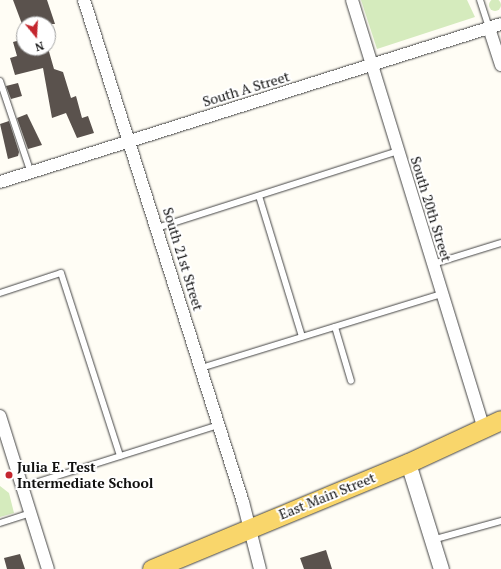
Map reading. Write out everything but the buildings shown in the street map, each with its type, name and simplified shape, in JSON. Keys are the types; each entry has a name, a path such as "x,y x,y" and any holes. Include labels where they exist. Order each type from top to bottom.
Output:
{"main road":[{"name":"East Main Street","path":"152,569 408,463 483,427 501,420"}],"street":[{"name":"South 21st Street","path":"84,0 130,141 243,502 248,529 260,569"},
{"name":"South 20th Street","path":"352,0 483,427"},
{"name":"South A Street","path":"0,182 501,24"},
{"path":"489,28 501,65"},
{"path":"0,416 48,569"},
{"path":"408,463 441,569"}],"lane":[{"path":"480,0 489,28"},
{"path":"0,81 31,172"},
{"path":"157,228 398,151"},
{"path":"259,196 302,337"},
{"path":"433,264 501,243"},
{"path":"0,292 61,273 120,456"},
{"path":"201,368 442,294"},
{"path":"334,327 351,381"},
{"path":"22,487 219,425"},
{"path":"0,523 30,513"},
{"path":"432,540 501,521"}],"green space":[{"path":"493,-1 497,-1 501,5 497,11 493,11 489,7 489,3"},
{"path":"361,0 467,0 475,17 377,49"},
{"path":"0,486 9,493 14,513 0,517"}],"place":[{"name":"Julia E. Test Intermediate School","path":"9,475"}]}
